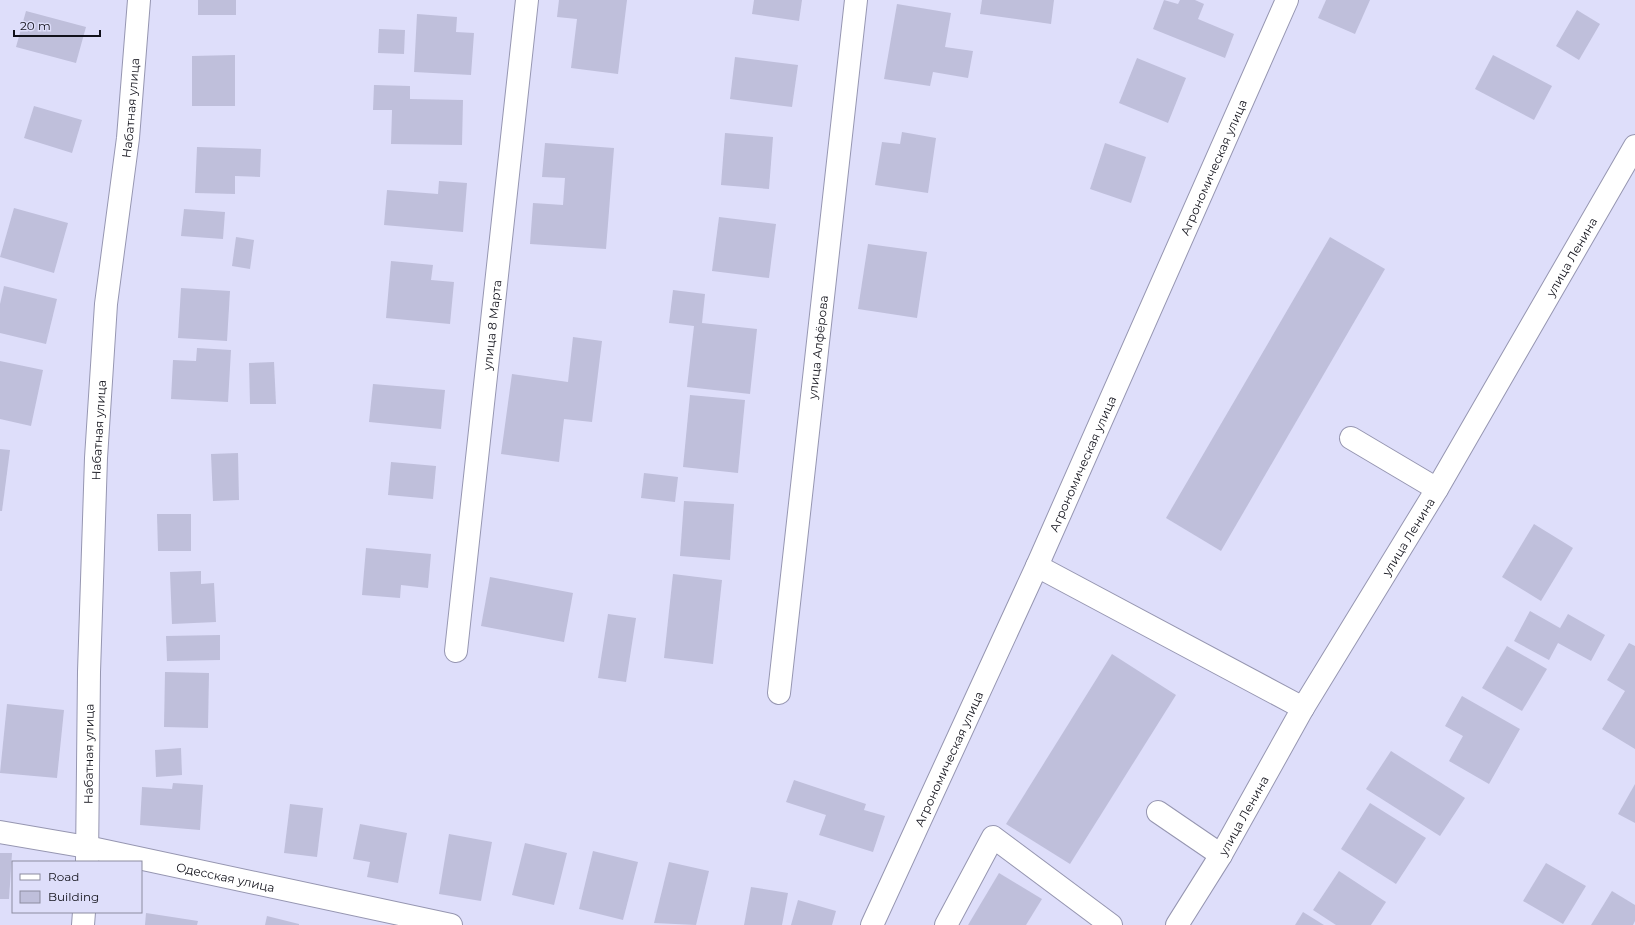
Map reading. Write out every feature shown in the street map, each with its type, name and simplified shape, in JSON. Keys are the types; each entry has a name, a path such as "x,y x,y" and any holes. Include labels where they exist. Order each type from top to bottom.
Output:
{"street":[{"name":"Набатная улица","path":"87,855 89,672 96,458 106,304 128,138 139,0"},
{"name":"улица 8 Марта","path":"456,651 527,0"},
{"name":"улица Алфёрова","path":"779,693 856,0"},
{"name":"Агрономическая улица","path":"872,925 1037,566 1287,0"},
{"name":"улица Ленина","path":"1177,925 1221,855 1303,708 1438,489 1635,146"},
{"path":"1351,438 1438,489"},
{"path":"1037,566 1303,708"},
{"path":"1158,812 1221,855"},
{"name":"Одесская улица","path":"0,832 87,855 118,861"},
{"path":"946,925 993,837 1111,925"},
{"name":"Одесская улица","path":"142,866 451,925"},
{"path":"83,925 84,913"}],"building":[{"path":"198,0 236,0 236,15 198,15"},
{"path":"559,0 627,0 618,74 571,68 577,19 557,17"},
{"path":"754,0 802,0 799,21 752,14"},
{"path":"982,0 1054,0 1051,24 980,14"},
{"path":"1164,0 1178,4 1180,0 1195,0 1204,4 1198,19 1234,34 1225,58 1153,29"},
{"path":"1326,0 1370,0 1355,34 1318,18"},
{"path":"897,4 951,13 945,47 973,51 968,78 933,72 930,86 884,79"},
{"path":"1577,10 1600,24 1579,60 1556,46"},
{"path":"26,11 86,27 76,63 16,47"},
{"path":"417,14 457,17 456,32 474,33 471,75 414,72"},
{"path":"379,29 405,30 404,54 378,53"},
{"path":"235,55 235,106 192,106 192,56"},
{"path":"1493,55 1552,86 1534,120 1475,89"},
{"path":"735,57 798,65 792,107 730,99"},
{"path":"1137,58 1186,78 1168,123 1119,103"},
{"path":"374,85 410,86 410,99 463,100 462,145 391,144 392,110 373,110"},
{"path":"34,106 82,120 72,153 24,138"},
{"path":"902,132 936,138 928,193 875,185 882,142 900,144"},
{"path":"725,133 773,137 769,189 721,185"},
{"path":"545,143 614,148 606,249 530,244 533,203 563,205 565,178 542,177"},
{"path":"1105,143 1146,157 1131,203 1090,189"},
{"path":"197,147 261,149 260,177 235,176 235,194 195,193"},
{"path":"439,181 467,183 463,232 384,225 387,190 438,194"},
{"path":"14,208 68,223 54,273 0,257"},
{"path":"184,209 225,212 223,239 181,236"},
{"path":"719,217 776,224 769,278 712,271"},
{"path":"236,237 254,240 250,269 232,266"},
{"path":"1330,237 1385,269 1221,551 1166,518"},
{"path":"868,244 927,252 917,318 858,309"},
{"path":"391,261 433,265 431,280 454,282 450,324 386,318"},
{"path":"4,286 57,299 46,344 0,333 0,304"},
{"path":"181,288 230,291 227,341 178,338"},
{"path":"673,290 705,294 702,323 757,329 750,394 687,387 694,326 669,323"},
{"path":"573,337 602,341 592,422 564,419 559,462 501,454 512,374 568,382"},
{"path":"197,348 231,350 228,402 171,399 173,360 196,361"},
{"path":"0,361 43,370 31,426 0,419"},
{"path":"274,362 276,404 250,404 249,363"},
{"path":"373,384 445,390 441,429 369,422"},
{"path":"690,395 745,400 738,473 683,467"},
{"path":"0,449 10,450 2,511 0,511"},
{"path":"238,453 239,500 213,501 211,454"},
{"path":"391,462 436,466 433,499 388,495"},
{"path":"644,473 678,477 675,502 641,498"},
{"path":"684,501 734,504 730,560 680,556"},
{"path":"157,514 191,514 191,551 158,551"},
{"path":"1534,524 1573,548 1541,601 1502,577"},
{"path":"366,548 431,554 428,588 401,585 400,598 362,595"},
{"path":"201,571 201,584 214,583 216,622 172,624 170,572"},
{"path":"673,574 722,580 713,664 664,658"},
{"path":"490,577 573,593 564,642 481,626"},
{"path":"1530,611 1560,628 1568,614 1605,635 1591,661 1558,643 1549,660 1514,641"},
{"path":"608,614 636,618 626,682 598,678"},
{"path":"220,635 220,660 167,661 166,636"},
{"path":"1629,643 1635,646 1635,749 1602,729 1625,691 1607,680"},
{"path":"1507,646 1547,669 1522,711 1482,688"},
{"path":"1112,654 1176,695 1070,864 1006,824"},
{"path":"165,672 209,673 208,728 164,727"},
{"path":"1462,696 1520,729 1489,784 1449,761 1463,736 1445,726"},
{"path":"7,704 64,710 57,778 0,773"},
{"path":"181,748 182,775 156,777 155,750"},
{"path":"1391,751 1465,798 1440,836 1366,789"},
{"path":"794,780 866,804 864,810 885,816 873,852 819,835 826,815 786,802"},
{"path":"173,783 203,785 200,830 140,825 142,787 172,789"},
{"path":"1635,784 1635,823 1618,814"},
{"path":"1370,803 1426,838 1396,884 1341,849"},
{"path":"290,804 323,808 317,857 284,853"},
{"path":"360,824 407,833 398,883 367,877 370,862 353,859"},
{"path":"449,834 492,842 481,901 439,894"},
{"path":"525,843 567,853 554,905 512,895"},
{"path":"593,851 638,862 623,920 579,909"},
{"path":"0,853 12,853 9,899 0,899"},
{"path":"669,862 709,871 696,925 654,923"},
{"path":"1546,863 1586,886 1563,924 1523,901"},
{"path":"1339,871 1386,902 1371,925 1336,925 1313,910"},
{"path":"999,873 1042,899 1026,925 968,925"},
{"path":"751,887 788,893 782,925 744,925"},
{"path":"1612,891 1635,905 1635,921 1633,925 1591,925"},
{"path":"798,900 836,911 832,925 791,925"},
{"path":"1303,912 1324,925 1295,925"},
{"path":"146,913 198,921 197,925 145,925"},
{"path":"267,916 299,924 299,925 265,925"}]}
